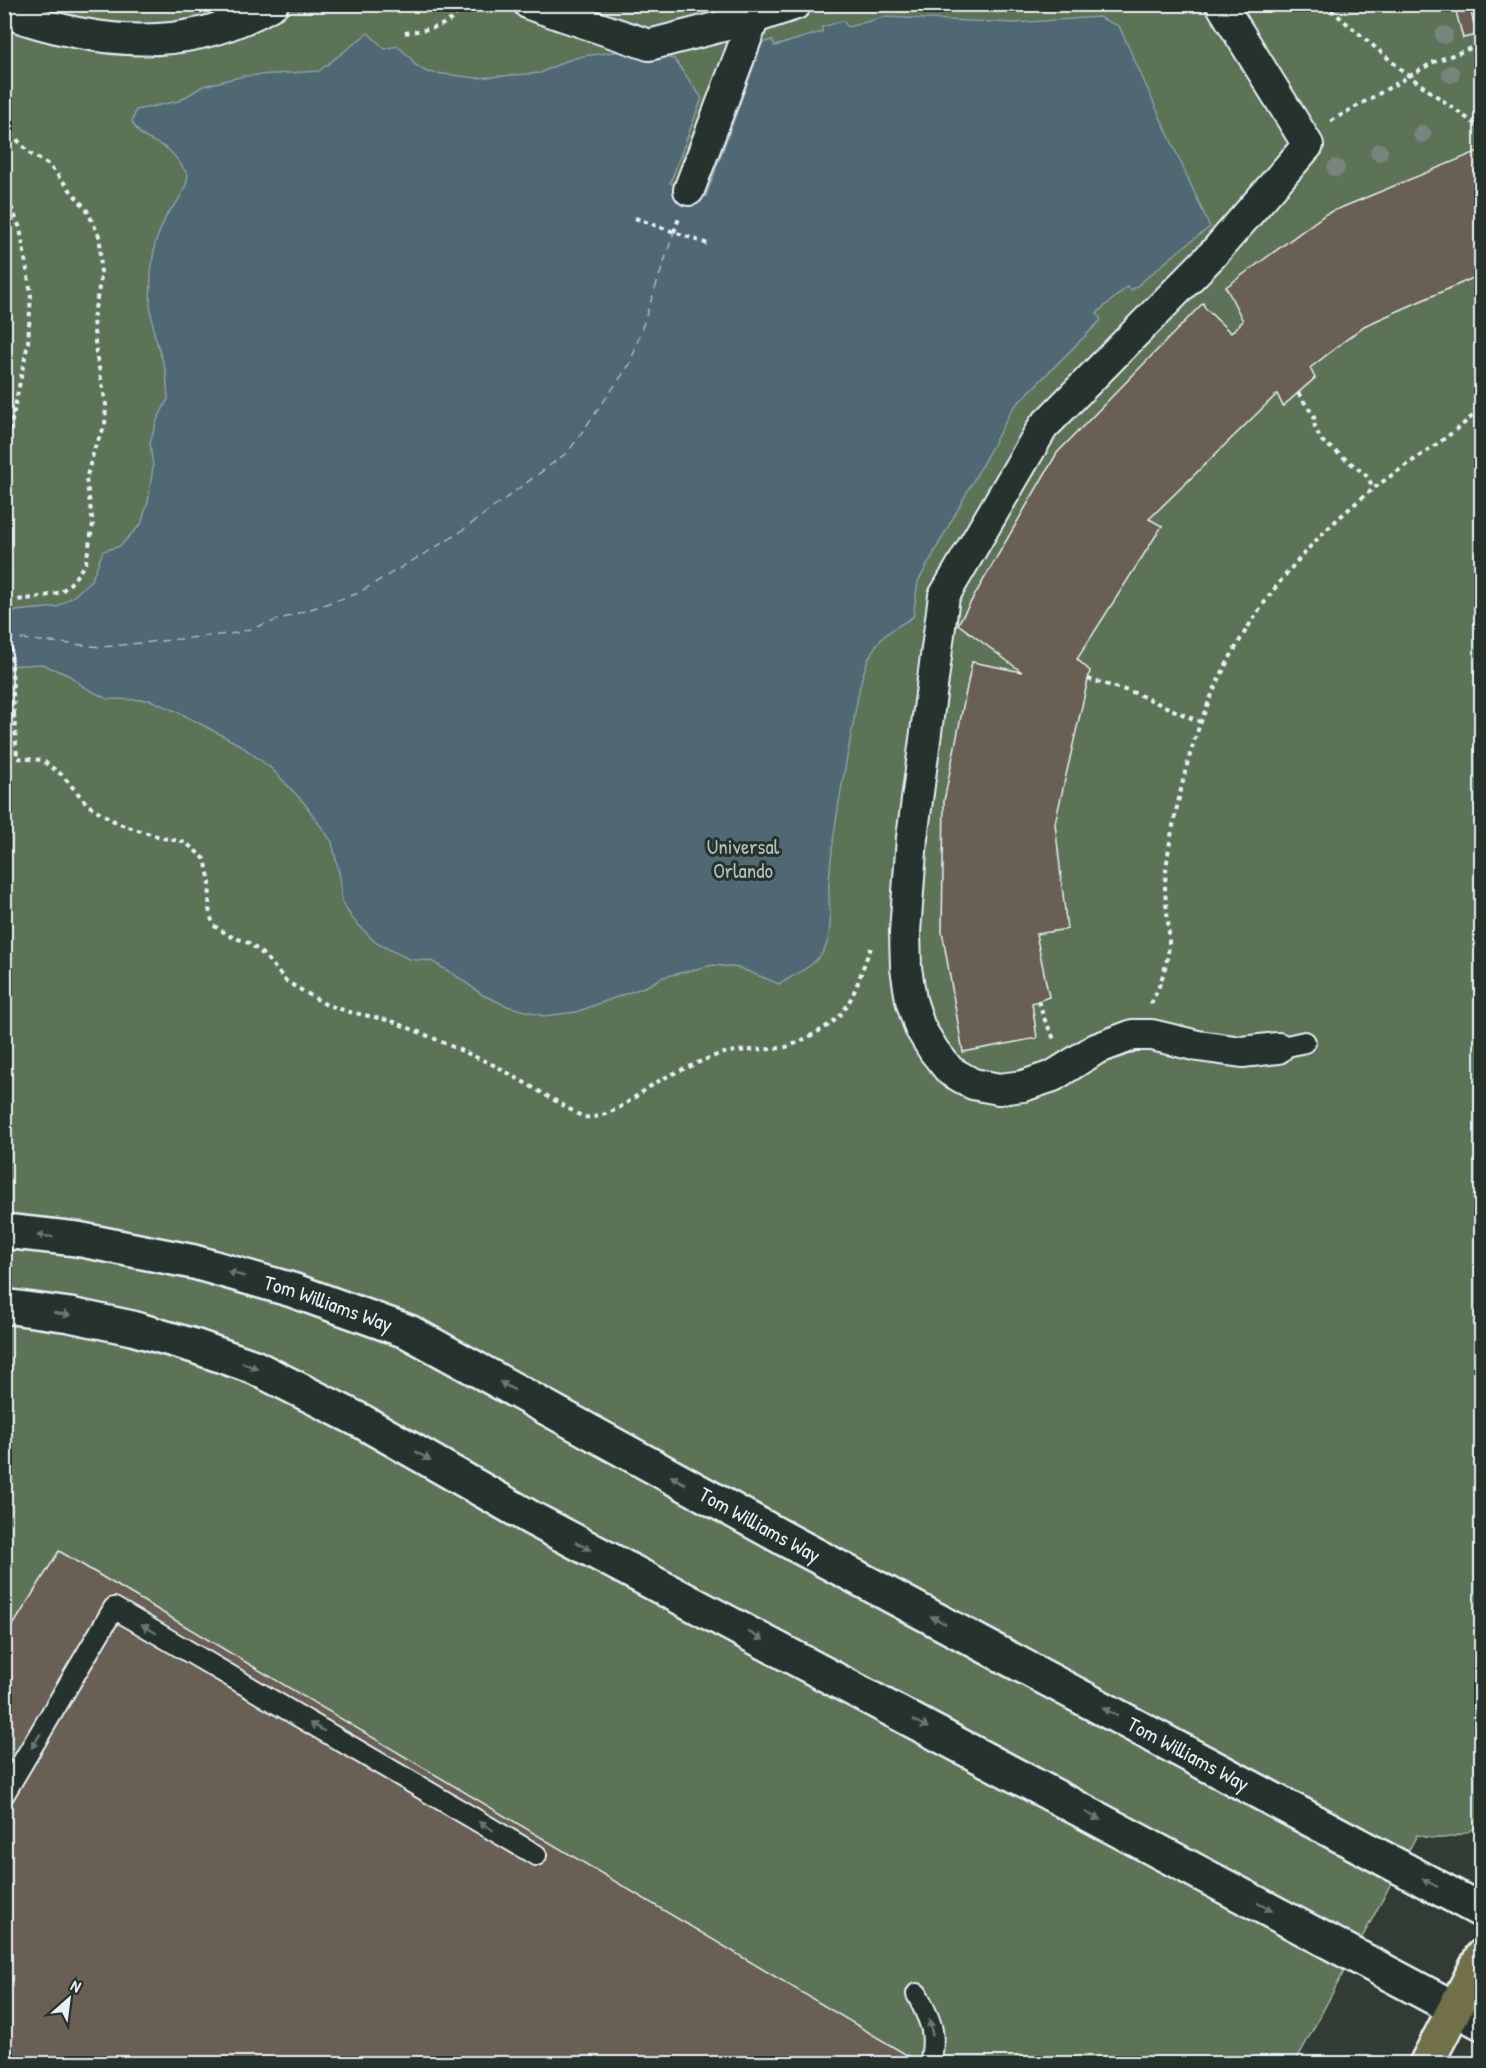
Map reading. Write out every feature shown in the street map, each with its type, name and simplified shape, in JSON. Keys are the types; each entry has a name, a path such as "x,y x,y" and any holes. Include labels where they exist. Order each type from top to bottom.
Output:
{"main road":[{"path":"1426,2064 1468,2015 1482,1956"}],"street":[{"path":"4,12 67,32 117,38 164,40 207,31 249,18 273,4"},
{"path":"529,4 649,45 754,18 796,4"},
{"path":"1221,4 1308,145 1212,254 1043,427 944,596 912,838 905,932 906,968 910,1000 920,1028 934,1052 950,1071 973,1084 999,1089 1023,1086 1053,1076 1096,1049 1133,1035 1152,1035 1197,1046 1242,1052 1291,1045"},
{"path":"689,190 754,18"},
{"name":"Tom Williams Way","path":"4,1231 77,1239 194,1262 292,1290 409,1332 784,1539 1482,1911"},
{"path":"4,1306 70,1315 132,1328 254,1367 363,1422 531,1518 1468,2015"}],"lane":[{"path":"4,1794 114,1608 536,1856"},
{"path":"918,1994 932,2024 934,2046 930,2064"}],"path":[{"path":"405,33 436,28 451,21 463,4"},
{"path":"1324,4 1409,76 1482,129"},
{"path":"1308,145 1323,125 1434,62 1482,44"},
{"path":"4,116 12,134 29,153 49,165 87,210 99,238 101,277 93,319 96,353 106,404 105,426 95,447 86,479 93,524 86,562 73,581 61,592 17,600"},
{"path":"4,190 20,228 31,294 28,343 7,445 6,539 17,758 42,760 62,775 88,805 119,824 163,838 185,842 205,859 210,882 209,909 213,925 230,936 249,943 265,956 286,981 325,1004 392,1021 498,1067 583,1117 595,1118 614,1112 631,1098 661,1080 712,1057 735,1050 788,1047 834,1022 846,1008 870,948 883,938 905,932"},
{"path":"635,218 711,245"},
{"path":"1298,393 1314,416 1315,428 1322,441 1365,474 1374,488"},
{"path":"1133,1035 1153,1000 1167,965 1169,936 1166,884 1172,829 1187,762 1217,680 1270,594 1298,558 1320,535 1374,488 1467,421 1482,407"},
{"path":"1088,679 1136,693 1200,722"},
{"path":"1038,1001 1056,1043 1071,1064"}],"green space":[{"name":"Universal Orlando","path":"4,5 1481,5 1481,1824 1451,1837 1433,1838 1417,1835 1295,2063 5,2063"}],"water":[{"path":"884,17 1014,23 1098,17 1119,26 1210,227 1132,290 1127,287 1097,313 1101,320 1013,408 918,582 913,617 885,635 871,654 860,688 835,826 829,880 830,931 822,954 812,964 779,984 740,968 713,965 663,977 647,986 576,1012 544,1016 507,1006 483,995 431,961 409,959 376,943 352,918 342,902 340,877 332,842 305,804 272,769 240,745 150,700 107,699 84,687 70,676 42,664 5,666 5,612 57,607 75,595 92,579 103,551 120,546 141,524 148,502 153,467 150,443 157,420 168,399 166,372 154,333 150,305 151,272 155,243 167,214 178,201 186,185 188,175 170,151 143,136 136,128 132,122 136,110 179,101 203,86 244,76 319,71 368,33 385,49 397,46 410,57 414,64 427,72 477,78 540,73 583,56 630,50 674,59 702,98 670,183 706,196 762,43 772,40 775,46 822,32 822,27 843,21 848,27"}],"building":[{"path":"1454,4 1469,4 1477,35 1463,38"},
{"path":"1469,4 1482,4 1482,34 1477,35"},
{"path":"1481,150 1482,274 1364,326 1310,368 1315,378 1283,406 1277,394 1149,519 1162,526 1077,659 1090,671 1055,823 1067,929 1036,934 1049,997 1032,1003 1037,1038 963,1052 942,931 944,801 972,662 1022,672 958,624 1057,453 1203,303 1205,308 1231,333 1243,321 1226,287 1326,214"},
{"path":"59,1551 922,2064 4,2064 4,1640"}],"ferry route":[{"path":"21,639 102,647 238,633 356,594 456,535 568,452 630,364 674,232"}]}
